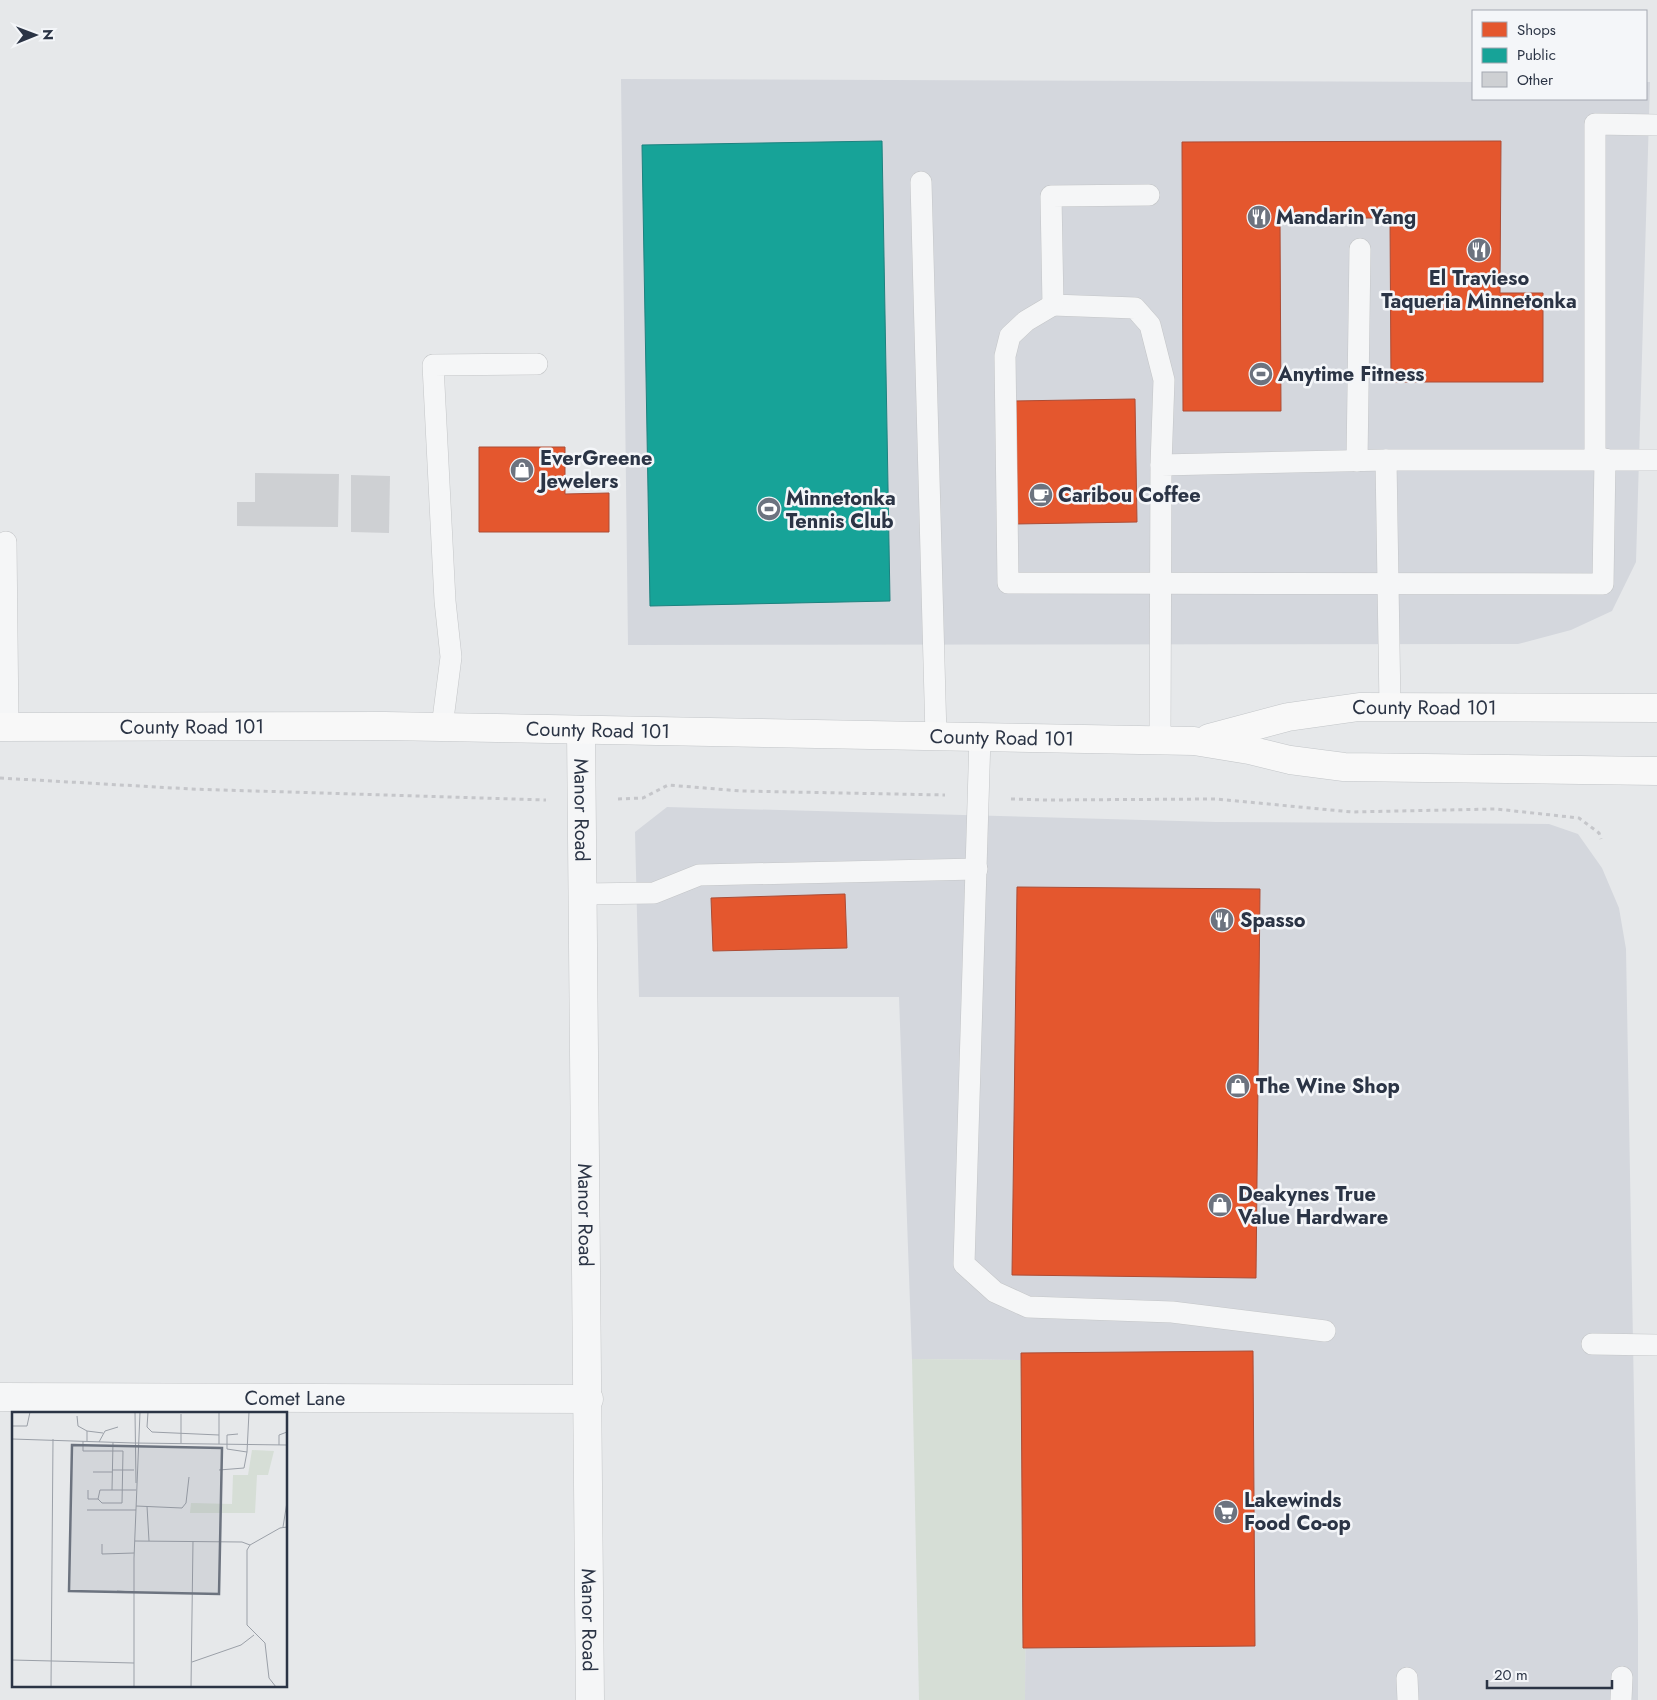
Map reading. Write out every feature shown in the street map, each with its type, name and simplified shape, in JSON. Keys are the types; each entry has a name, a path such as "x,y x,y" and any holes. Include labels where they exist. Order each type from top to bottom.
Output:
{"main road":[{"name":"County Road 101","path":"1194,741 1256,727 1288,717 1359,707 1657,708"},
{"name":"County Road 101","path":"4,727 442,727 1160,740 1194,741 1249,750 1290,760 1344,767 1657,771"}],"street":[{"name":"Manor Road","path":"581,730 589,1398 590,1700"},
{"name":"Comet Lane","path":"0,1397 589,1398"}],"lane":[{"path":"1160,740 1160,582 1161,465 1164,380 1150,324 1135,308 1053,306 1026,321 1010,336 1005,356 1008,583 1160,582 1603,584 1595,124 1657,125"},
{"path":"921,182 936,736"},
{"path":"1053,306 1051,196 1149,195"},
{"path":"1358,460 1360,249"},
{"path":"442,727 451,657 445,601 433,365 538,364"},
{"path":"1161,465 1358,460 1657,460"},
{"path":"1386,460 1390,706"},
{"path":"4,727 6,542"},
{"path":"980,737 964,1264 996,1292 1028,1307 1172,1312 1325,1331"},
{"path":"583,894 654,893 698,875 977,869"},
{"path":"1592,1344 1657,1345"},
{"path":"1620,1700 1622,1676"},
{"path":"1406,1678 1408,1700"}],"path":[{"path":"0,778 191,789 582,800 643,798 668,785 741,791 887,792 1047,800 1216,800 1352,812 1496,809 1579,818 1600,833 1601,839"}],"shaded area":[{"path":"621,79 1472,82 1472,100 1647,100 1647,82 1650,82 1636,562 1612,611 1571,630 1518,644 628,645"},
{"path":"667,807 1216,822 1549,824 1578,834 1602,868 1619,908 1626,949 1638,1700 1025,1700 1027,1360 912,1359 899,997 639,997 635,832"},
{"path":"912,1359 1027,1360 1025,1700 919,1700"}],"building: Shops":[{"path":"1501,141 1500,293 1543,293 1543,382 1391,382 1390,218 1280,218 1281,411 1183,411 1182,142"},
{"path":"1135,399 1137,522 1015,524 1013,401"},
{"name":"EverGreene Jewelers","path":"479,447 565,447 565,494 609,493 609,532 479,532"},
{"path":"1017,887 1260,889 1256,1278 1012,1275"},
{"path":"845,894 847,948 713,951 711,898"},
{"path":"1253,1351 1255,1646 1023,1648 1021,1353"}],"building: Public":[{"path":"882,141 890,601 650,606 642,145"}],"building: Other":[{"path":"255,473 339,474 338,527 237,526 237,502 255,502"},
{"path":"351,475 390,476 389,533 351,532"}],"place":[{"name":"Mandarin Yang","path":"1259,217"},
{"name":"El Travieso Taqueria Minnetonka","path":"1479,250"},
{"name":"Anytime Fitness","path":"1261,374"},
{"name":"EverGreene Jewelers","path":"522,470"},
{"name":"Caribou Coffee","path":"1041,495"},
{"name":"Minnetonka Tennis Club","path":"769,509"},
{"name":"Spasso","path":"1222,920"},
{"name":"The Wine Shop","path":"1238,1086"},
{"name":"Deakynes True Value Hardware","path":"1220,1205"},
{"name":"Lakewinds Food Co-op","path":"1226,1512"}]}
